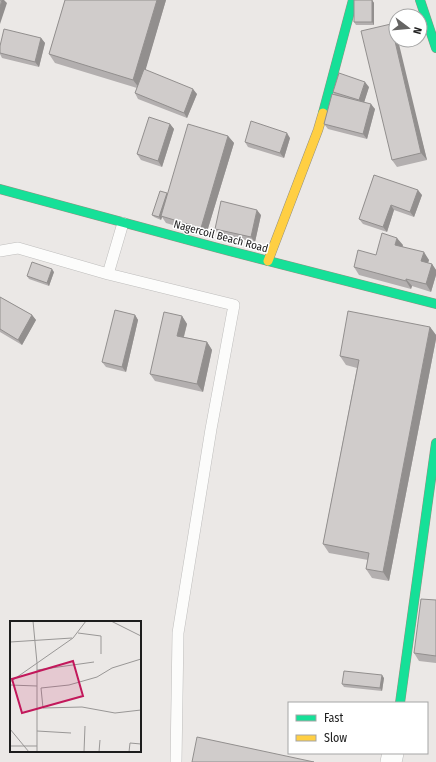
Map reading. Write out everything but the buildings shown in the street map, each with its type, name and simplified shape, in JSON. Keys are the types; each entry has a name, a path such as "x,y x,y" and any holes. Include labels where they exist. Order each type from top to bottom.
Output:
{"street":[{"path":"268,261 318,130 353,0"},
{"path":"420,0 436,48"},
{"name":"Nagercoil Beach Road","path":"0,189 123,223 436,304"},
{"path":"400,702 436,443"}],"lane":[{"path":"108,274 123,223"},
{"path":"0,251 18,248 108,274 234,305 210,429 178,633 176,762"}],"traffic: fast":[{"path":"323,113 353,0"},
{"path":"420,0 436,48"},
{"path":"0,189 218,248 436,304"},
{"path":"400,702 436,443"}],"traffic: slow":[{"path":"268,261 318,130 323,113"}]}
